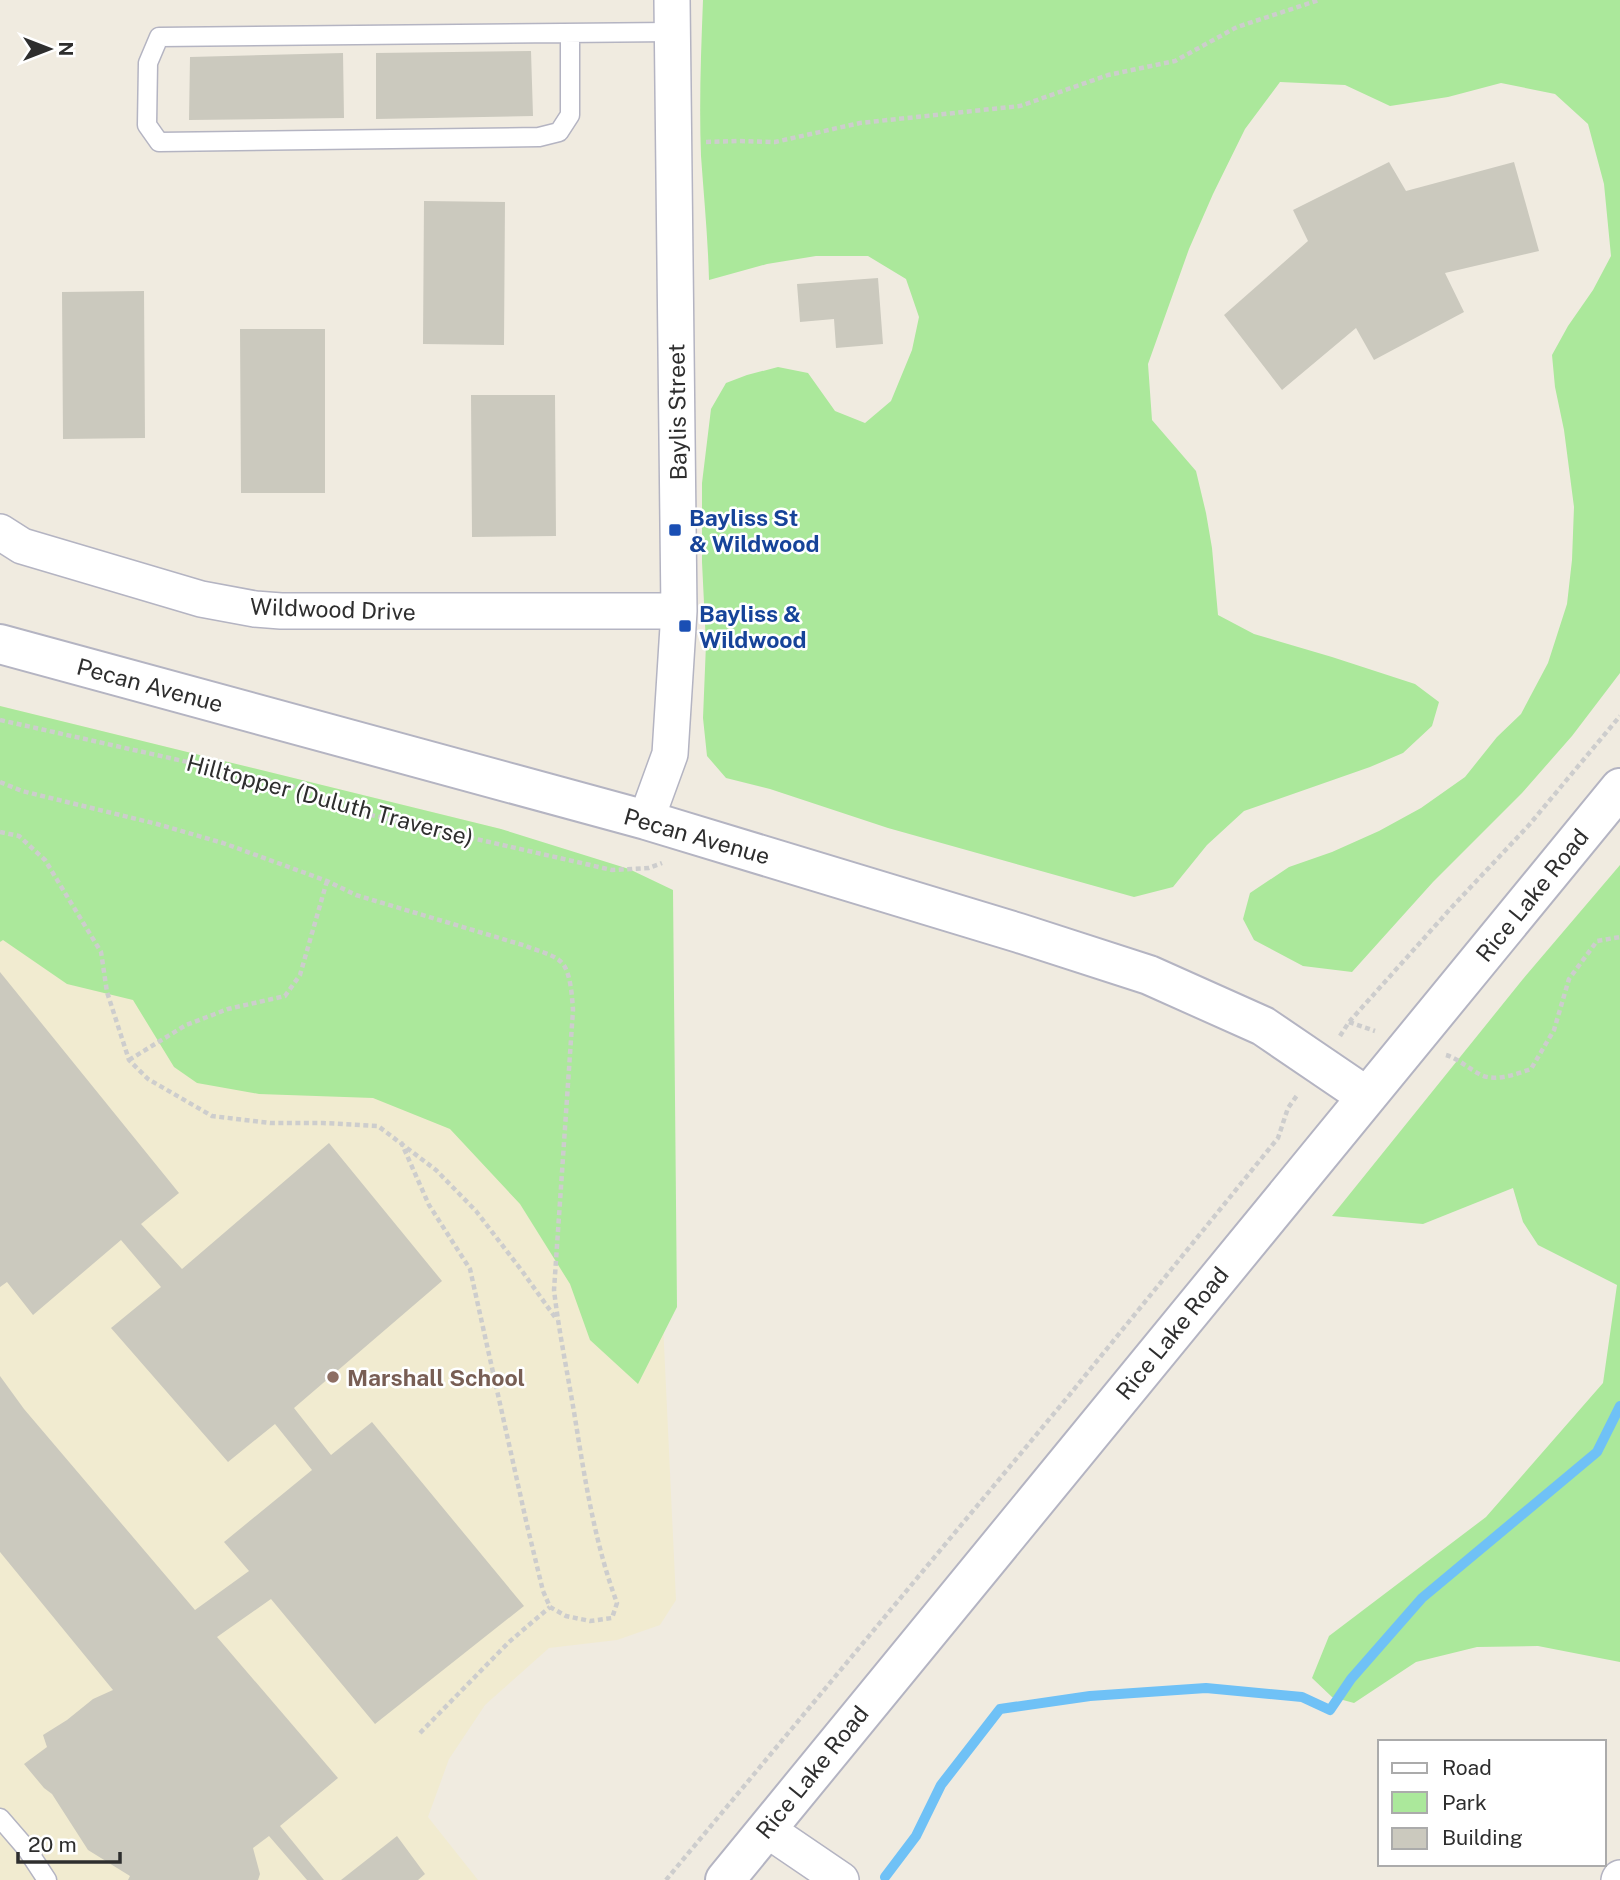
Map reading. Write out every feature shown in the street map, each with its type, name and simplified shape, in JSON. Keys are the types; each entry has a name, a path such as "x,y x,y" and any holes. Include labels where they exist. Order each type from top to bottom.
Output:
{"street":[{"name":"Baylis Street","path":"646,820 670,754 679,611 672,16"},
{"name":"Wildwood Drive","path":"0,533 22,545 85,565 201,598 255,609 679,611"},
{"name":"Pecan Avenue","path":"0,644 646,820 1149,975 1263,1026 1366,1096"},
{"name":"Rice Lake Road","path":"725,1880 1620,788"},
{"path":"765,1829 841,1880"}],"lane":[{"path":"570,33 570,115 559,132 539,137 159,142 147,125 148,64 159,37 570,33 672,16"},
{"path":"0,1818 26,1848 47,1880"}],"path":[{"path":"673,144 775,142 860,123 1020,106 1108,75 1175,61 1237,27 1319,0"},
{"path":"1349,1022 1529,825 1620,716"},
{"name":"Hilltopper (Duluth Traverse)","path":"0,720 286,784 371,815 612,870 649,868 670,860 686,832"},
{"path":"0,782 22,791 158,824 223,843 327,881 356,895 526,946 550,955 563,964 571,986 573,1010 554,1290 593,1513 608,1578 617,1603 612,1618 590,1621 566,1616 550,1607 543,1591 524,1513 470,1269 429,1205 401,1142"},
{"path":"0,832 19,836 45,860 101,952 107,992 129,1060 148,1079 212,1116 270,1123 378,1126 436,1170 476,1211 558,1322"},
{"path":"129,1060 186,1025 228,1009 285,996 300,975 327,881"},
{"path":"1453,1057 1485,1077 1509,1077 1531,1069 1554,1030 1569,979 1597,941 1620,937"},
{"path":"666,1880 1071,1393 1278,1138 1288,1108"},
{"path":"420,1733 509,1642 550,1607"}],"shaded area":[{"name":"Marshall School","path":"0,706 501,829 655,1153 676,1600 660,1625 617,1640 549,1648 485,1705 449,1759 428,1817 478,1880 0,1880"}],"green space":[{"path":"703,0 1620,0 1620,673 1572,736 1522,793 1433,882 1352,972 1303,966 1254,940 1243,919 1250,893 1289,867 1379,831 1421,808 1465,777 1497,737 1521,714 1548,663 1567,604 1574,507 1552,355 1611,256 1604,184 1588,124 1555,94 1501,83 1448,97 1390,106 1345,85 1280,82 1245,129 1189,249 1148,364 1152,420 1196,471 1212,548 1218,615 1254,634 1415,684 1439,702 1432,726 1403,753 1244,811 1207,845 1173,887 1134,897 888,828 770,789 726,778 707,756 703,718 706,644 702,483 711,409 726,383 778,367 808,373 835,411 865,423 891,401 912,350 919,317 906,279 868,256 816,256 767,264 709,280 700,137"},
{"path":"0,706 501,829 629,869 673,890 677,1307 638,1384 590,1340 570,1284 520,1204 450,1129 373,1098 259,1094 197,1083 174,1067 133,1000 67,984 3,940 0,942"},
{"path":"1620,865 1620,1662 1538,1646 1477,1647 1416,1662 1354,1703 1332,1697 1312,1678 1329,1636 1486,1517 1603,1383 1617,1285 1538,1245 1523,1222 1513,1188 1423,1224 1332,1216 1523,979"}],"building":[{"path":"531,51 533,116 376,119 376,53"},
{"path":"343,53 344,118 189,120 190,57"},
{"path":"1389,162 1406,191 1514,162 1539,251 1445,273 1464,312 1374,360 1356,328 1282,390 1224,315 1308,241 1293,210"},
{"path":"424,201 505,202 504,345 423,344"},
{"path":"878,278 883,344 836,348 834,319 800,322 797,284"},
{"path":"144,291 145,438 63,439 62,292"},
{"path":"240,329 325,329 325,493 241,493"},
{"path":"471,395 555,395 556,536 472,537"},
{"name":"Marshall School","path":"0,972 179,1193 141,1224 182,1269 329,1143 442,1281 294,1408 331,1455 372,1422 524,1606 375,1724 271,1599 217,1637 338,1778 280,1826 324,1880 307,1880 269,1836 253,1848 260,1874 258,1880 128,1880 130,1876 88,1850 52,1794 24,1764 47,1747 43,1735 93,1699 113,1690 0,1552 0,1376 24,1409 195,1610 249,1571 224,1542 312,1470 275,1424 228,1462 111,1328 161,1287 121,1240 33,1315 7,1282 0,1287"},
{"path":"397,1836 425,1874 418,1880 341,1880"}],"waterway":[{"path":"885,1877 916,1836 941,1785 1000,1709 1090,1696 1206,1688 1302,1697 1330,1710 1351,1679 1422,1598 1597,1452 1620,1406"}],"place":[{"name":"Bayliss St & Wildwood","path":"675,530"},
{"name":"Bayliss & Wildwood","path":"685,626"},
{"name":"Marshall School","path":"333,1377"}]}
